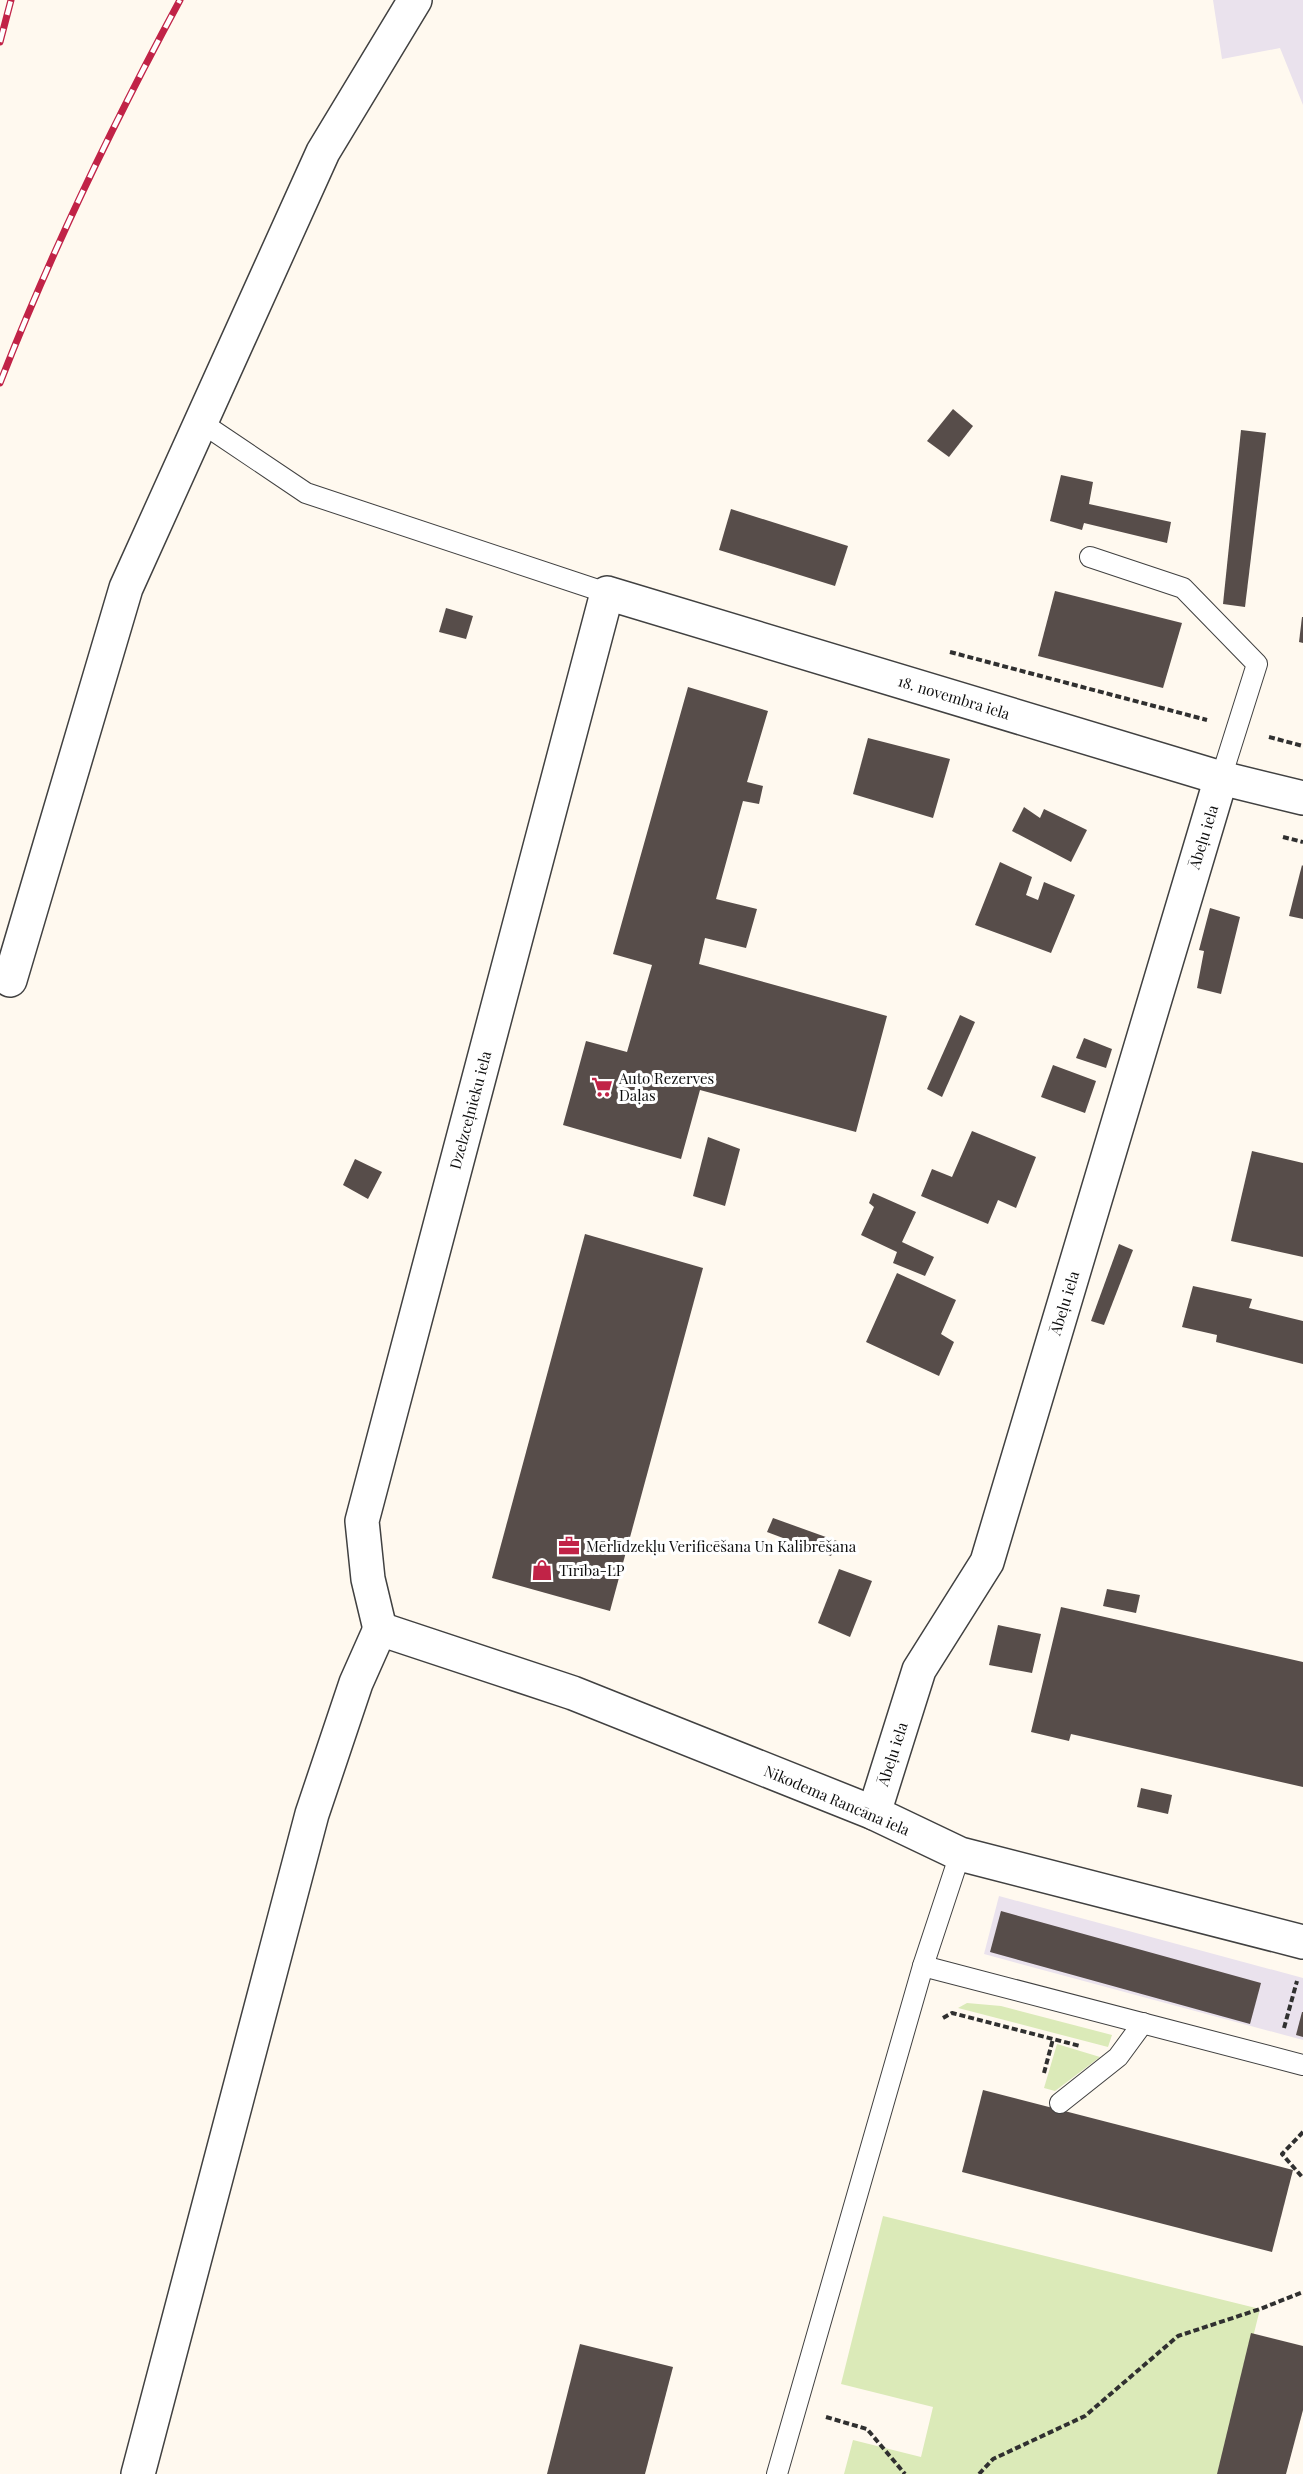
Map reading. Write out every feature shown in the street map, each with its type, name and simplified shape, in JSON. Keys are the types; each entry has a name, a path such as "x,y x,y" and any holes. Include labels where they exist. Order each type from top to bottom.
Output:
{"street":[{"path":"10,980 126,588 322,152 415,0"},
{"name":"18. novembra iela","path":"607,593 1221,778 1303,798"},
{"name":"Dzelzceļnieku iela","path":"380,1629 368,1580 362,1521 607,593"},
{"name":"Ābeļu iela","path":"874,1813 920,1670 987,1562 1221,778"},
{"path":"138,2474 312,1814 356,1683 380,1629"},
{"name":"Nikodema Rancāna iela","path":"380,1629 573,1693 874,1813 960,1854 1303,1942"}],"lane":[{"path":"201,423 306,493 607,593"},
{"path":"1090,557 1183,588 1257,664 1221,778"},
{"path":"777,2474 924,1966 960,1854"},
{"path":"924,1966 1303,2065"},
{"path":"1060,2103 1118,2057 1143,2023"}],"path":[{"path":"947,651 1303,746"},
{"path":"1285,2024 1292,1998"},
{"path":"934,2022 952,2013 1118,2057"},
{"path":"1303,2132 1282,2154 1303,2178"},
{"path":"979,2474 993,2459 1085,2416 1178,2336 1303,2292"},
{"path":"825,2416 828,2406"},
{"path":"796,2408 867,2429 905,2474"}],"shaded area":[{"path":"1213,0 1303,0 1303,105 1280,48 1222,59"},
{"path":"999,1896 1303,1978 1303,2040 984,1954"}],"green space":[{"path":"967,2003 1001,2006 1112,2035 1108,2047 958,2008"},
{"path":"1057,2044 1100,2057 1055,2091 1044,2088"},
{"path":"883,2216 1260,2309 1219,2474 844,2474 853,2440 921,2457 933,2407 841,2384"}],"building":[{"path":"953,409 973,426 949,457 927,441"},
{"path":"1241,430 1266,433 1245,607 1223,604"},
{"path":"1061,475 1093,482 1089,504 1171,522 1167,543 1084,523 1082,530 1050,521"},
{"path":"731,509 848,546 835,586 719,550"},
{"path":"1055,591 1182,623 1163,688 1038,656"},
{"path":"446,608 473,616 466,639 439,632"},
{"path":"1303,617 1303,643 1299,642"},
{"path":"688,687 768,711 747,782 763,786 759,804 743,801 716,899 757,909 746,948 705,938 699,964 887,1016 856,1132 700,1090 681,1159 563,1125 586,1041 627,1052 652,965 613,954"},
{"path":"868,738 950,759 933,818 853,794"},
{"path":"1024,807 1040,818 1044,809 1087,830 1071,862 1012,831"},
{"path":"1000,862 1032,877 1026,895 1038,900 1044,882 1075,895 1051,953 975,925"},
{"path":"1303,866 1303,919 1289,916"},
{"path":"1210,908 1240,917 1221,994 1197,988 1204,951 1199,950"},
{"path":"960,1015 975,1022 942,1097 927,1089"},
{"path":"1084,1038 1112,1049 1106,1068 1076,1058"},
{"path":"1053,1065 1096,1081 1085,1113 1041,1097"},
{"path":"972,1131 1036,1157 1016,1208 998,1200 988,1224 921,1196 932,1169 952,1177"},
{"path":"708,1137 740,1149 725,1206 693,1196"},
{"path":"1252,1151 1303,1163 1303,1257 1231,1241"},
{"path":"355,1159 382,1172 368,1199 343,1185"},
{"path":"873,1193 916,1212 902,1242 934,1257 925,1276 893,1263 897,1252 861,1235 874,1207 869,1203"},
{"path":"585,1234 703,1268 610,1611 492,1578"},
{"path":"1119,1244 1133,1250 1104,1325 1091,1321"},
{"path":"897,1273 956,1300 941,1334 954,1342 939,1376 866,1342"},
{"path":"1193,1286 1252,1299 1249,1308 1303,1321 1303,1364 1216,1342 1217,1335 1182,1327"},
{"path":"773,1518 837,1541 831,1556 767,1532"},
{"path":"839,1569 872,1581 850,1637 818,1623"},
{"path":"1107,1589 1140,1595 1136,1613 1103,1606"},
{"path":"1061,1607 1303,1662 1303,1787 1071,1734 1069,1741 1031,1732"},
{"path":"998,1625 1041,1634 1032,1673 989,1665"},
{"path":"1141,1788 1172,1795 1168,1814 1137,1807"},
{"path":"1001,1911 1261,1983 1250,2024 990,1952"},
{"path":"1303,2012 1303,2037 1296,2035"},
{"path":"983,2090 1293,2170 1272,2252 962,2172"},
{"path":"1251,2333 1303,2346 1303,2410 1286,2474 1217,2474"},
{"path":"580,2344 673,2367 645,2474 547,2474"}],"railway":[{"path":"0,42 11,0"},
{"path":"0,383 40,285 84,189 180,0"}],"place":[{"name":"Auto Rezerves Daļas","path":"602,1087"},
{"name":"Mērlīdzekļu Verificēšana Un Kalibrēšana","path":"569,1546"},
{"name":"Tīrība-LP","path":"542,1570"}]}
